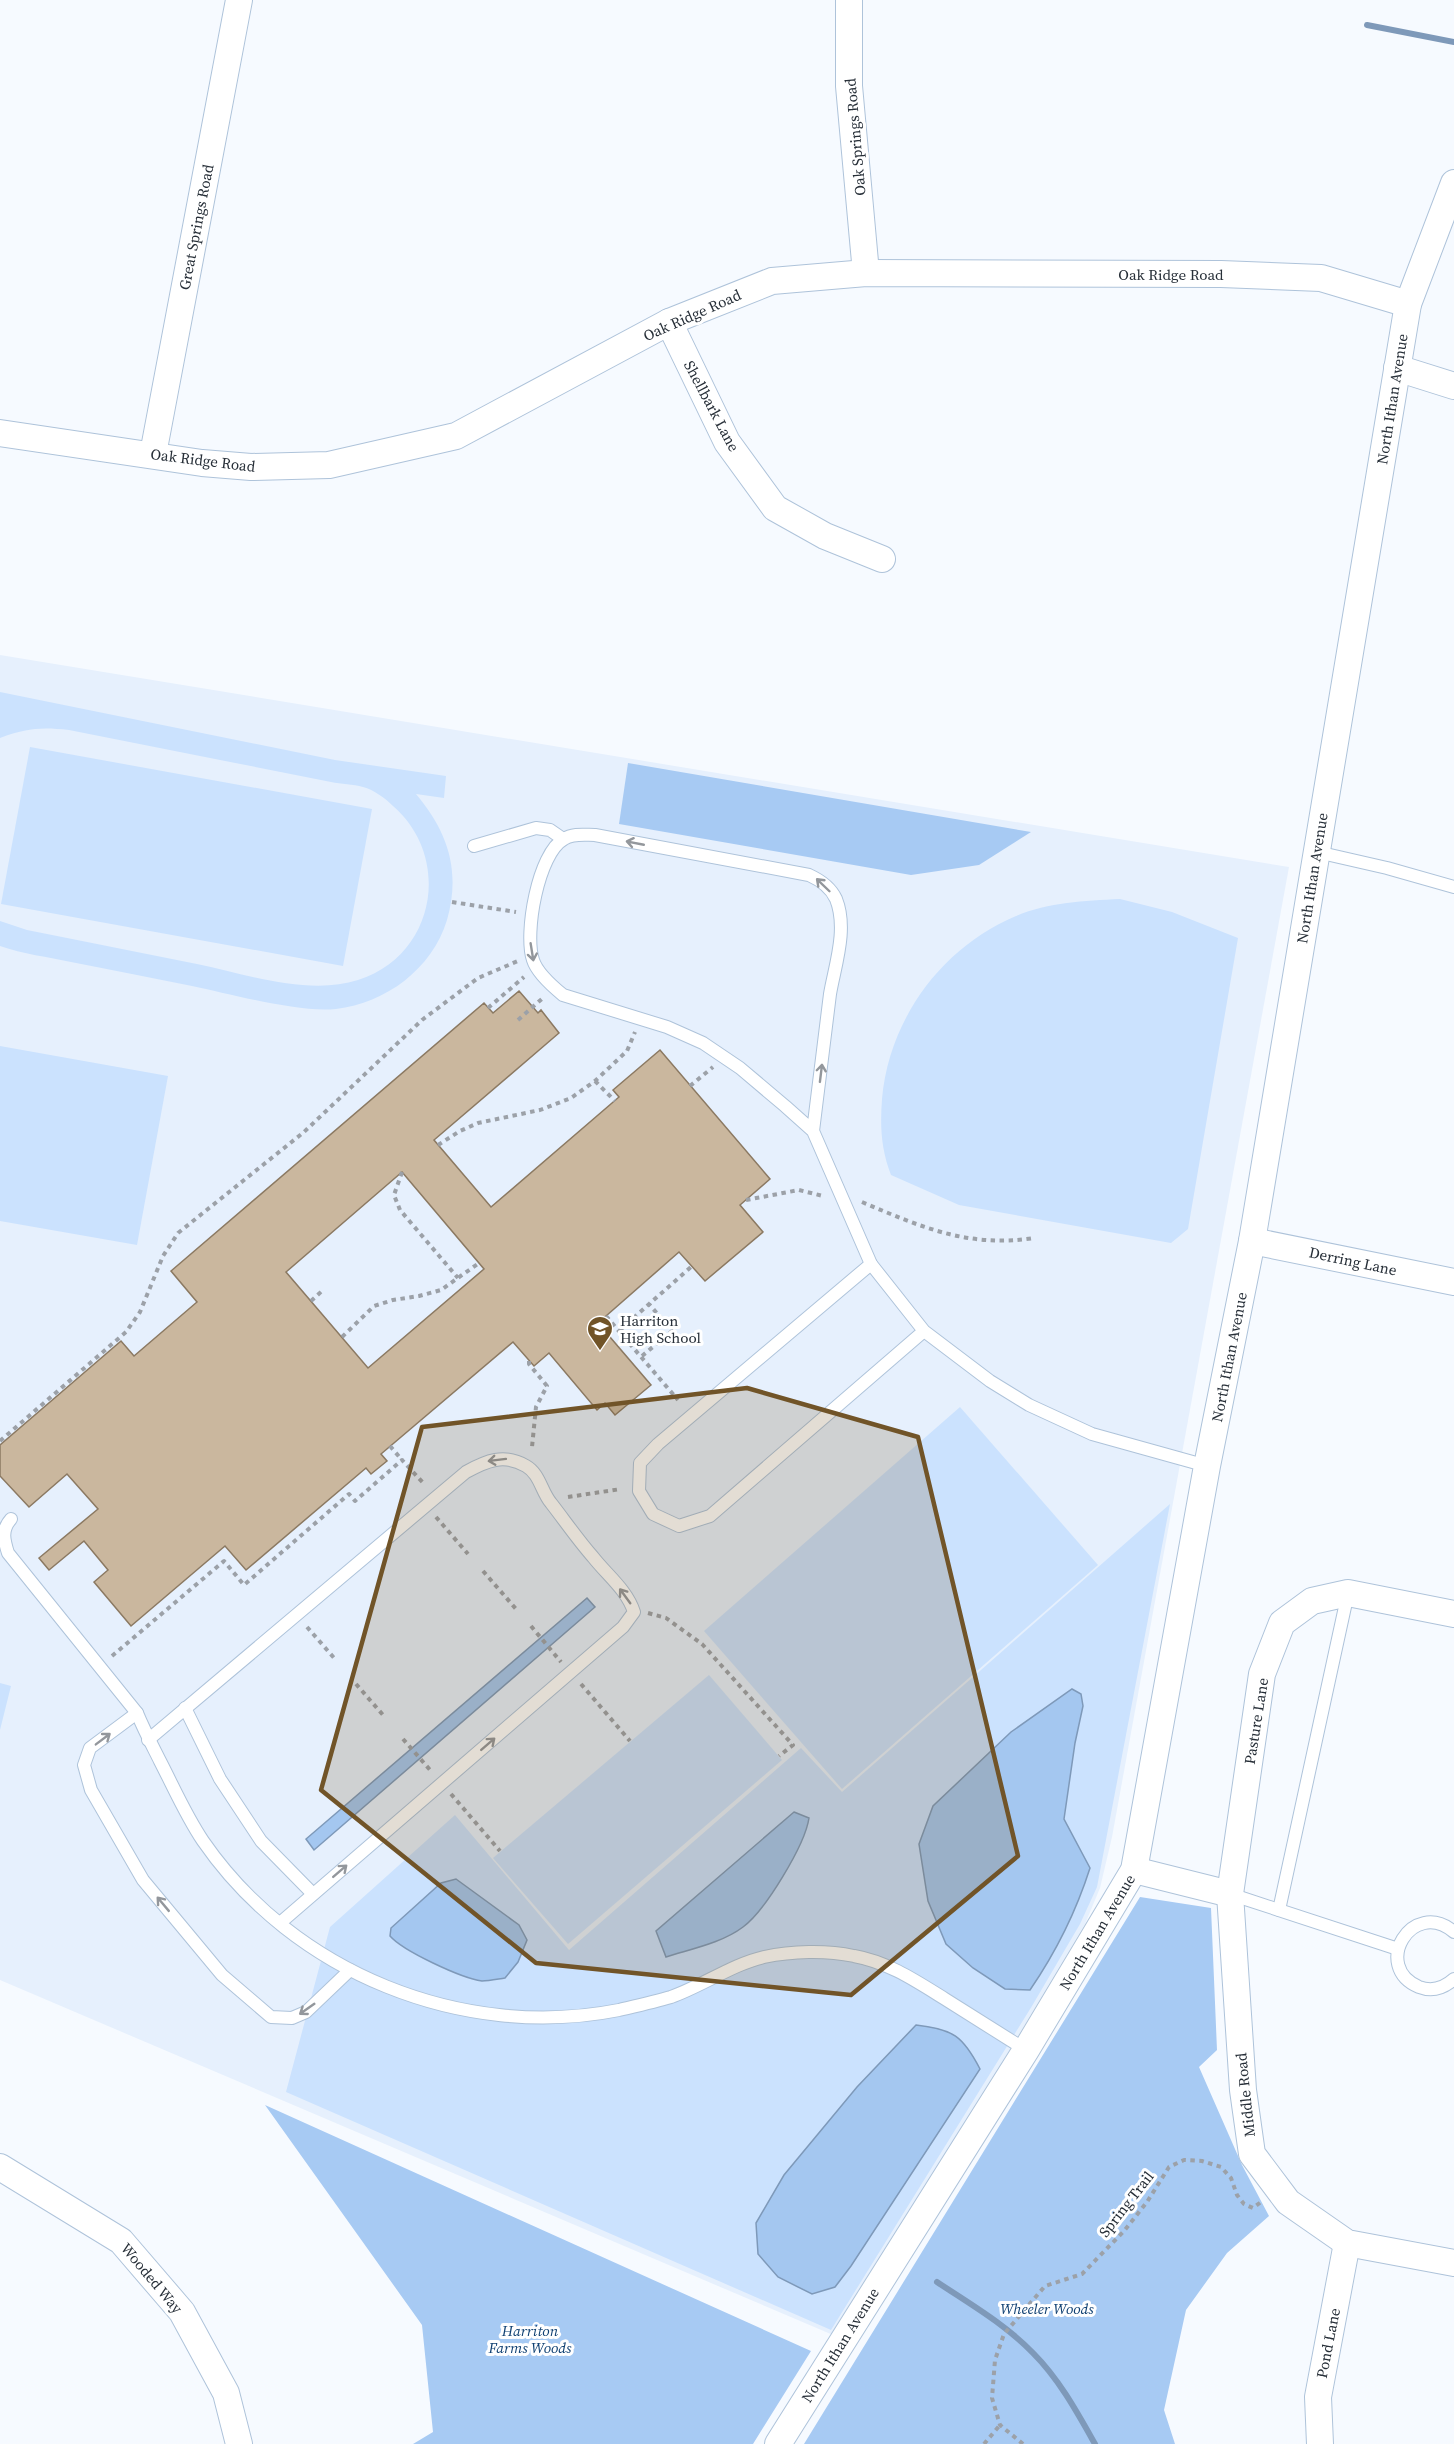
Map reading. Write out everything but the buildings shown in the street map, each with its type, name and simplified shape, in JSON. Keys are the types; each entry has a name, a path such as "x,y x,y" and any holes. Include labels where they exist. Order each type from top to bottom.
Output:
{"street":[{"name":"Great Springs Road","path":"153,454 239,0"},
{"name":"Oak Springs Road","path":"849,0 849,86 866,273"},
{"name":"North Ithan Avenue","path":"778,2444 1026,2050 1134,1870 1252,1240 1408,304 1454,183"},
{"name":"Oak Ridge Road","path":"0,433 202,463 251,467 329,465 456,436 669,322 772,281 866,273 1221,274 1321,278 1408,304"},
{"name":"Shellbark Lane","path":"669,322 727,442 775,508 825,536 882,559"},
{"path":"1398,368 1454,386"},
{"name":"Derring Lane","path":"1252,1240 1454,1282"},
{"name":"Pasture Lane","path":"1230,1894 1262,1674 1282,1623 1312,1601 1348,1593 1454,1614"},
{"path":"1134,1870 1230,1894"},
{"name":"Middle Road","path":"1230,1894 1243,2090 1252,2154 1288,2202 1347,2243 1454,2263"},
{"name":"Wooded Way","path":"0,2167 122,2241 182,2312 226,2393 239,2444"},
{"name":"Pond Lane","path":"1320,2444 1318,2397 1347,2243"}],"lane":[{"path":"474,846 536,828 550,830 563,839"},
{"path":"813,1131 830,995 841,932 835,898 827,888 820,880 809,875 596,835 579,835 563,839 551,851 543,866 532,916 530,945 533,961 551,986 562,995 667,1027 703,1043 740,1068 813,1131 871,1264 924,1331 990,1381 1029,1406 1092,1434 1208,1466"},
{"path":"1317,852 1388,868 1430,882 1454,887"},
{"path":"871,1264 658,1444 640,1463 639,1491 653,1514 679,1526 710,1516 924,1331"},
{"path":"148,1740 466,1472 484,1462 504,1458 527,1466 540,1480 548,1500 592,1557 630,1600 634,1612 623,1627 280,1923"},
{"path":"11,1519 6,1524 3,1536 8,1553 137,1713 178,1800 204,1842 232,1878 260,1907 303,1942 350,1970 393,1990 447,2008 506,2016 565,2018 618,2010 671,1997 763,1957 811,1952 854,1956 894,1968 1026,2050"},
{"path":"1279,1910 1348,1593"},
{"path":"185,1708 220,1779 261,1841 313,1894"},
{"path":"137,1713 90,1748 84,1765 91,1790 143,1880 222,1975 272,2017 292,2018 306,2012 350,1970"},
{"path":"1230,1894 1398,1949"},
{"path":"1454,1932 1438,1923 1417,1925 1402,1939 1397,1959 1406,1978 1423,1989 1444,1986 1454,1979"}],"path":[{"path":"452,902 520,912"},
{"path":"0,1441 126,1332 140,1312 163,1256 178,1233 304,1132 422,1020 478,978 519,961"},
{"path":"488,1008 526,975"},
{"path":"518,1020 545,997"},
{"path":"438,1145 478,1123 540,1110 571,1098 595,1081 627,1050 635,1031"},
{"path":"690,1086 714,1066"},
{"path":"595,1081 615,1101"},
{"path":"402,1173 394,1195 400,1210 458,1278"},
{"path":"746,1200 799,1190 823,1196"},
{"path":"861,1202 931,1229 970,1240 1012,1241 1034,1238"},
{"path":"342,1337 375,1306 393,1299 419,1296 441,1290 478,1263"},
{"path":"620,1330 692,1266"},
{"path":"311,1301 323,1290"},
{"path":"642,1356 672,1331 649,1304"},
{"path":"606,1316 678,1400"},
{"path":"529,1361 547,1386 536,1407 532,1447"},
{"path":"390,1446 427,1487"},
{"path":"112,1656 224,1561 244,1585 349,1494 355,1501 402,1460"},
{"path":"568,1497 621,1489"},
{"path":"435,1516 468,1554"},
{"path":"483,1571 516,1609"},
{"path":"648,1613 666,1618 702,1644 793,1745 779,1756"},
{"path":"531,1626 562,1662"},
{"path":"307,1627 335,1659"},
{"path":"578,1681 630,1741"},
{"path":"356,1684 383,1715"},
{"path":"403,1739 431,1771"},
{"path":"451,1794 500,1851"},
{"name":"Spring Trail","path":"1000,2425 992,2398 994,2360 1004,2334 1045,2286 1082,2274 1135,2217 1169,2167 1184,2160 1202,2161 1221,2167 1231,2178 1244,2204 1253,2208 1278,2189"},
{"path":"984,2444 1000,2425 1023,2444"}],"highlighted area":[{"path":"747,1388 918,1437 1018,1856 851,1995 536,1963 321,1790 422,1427"}],"shaded area":[{"name":"Harriton High School","path":"0,655 1289,867 1112,1837 1100,1888 1085,1924 934,2177 833,2335 0,1980"},
{"path":"0,692 335,760 446,776 444,798 416,794 444,838 452,869 451,902 440,938 430,954 405,981 372,999 336,1009 303,1008 264,1002 0,946 0,921 27,930 277,982 319,986 339,984 358,980 384,968 404,950 419,928 427,904 429,878 424,852 412,827 390,803 371,790 69,730 34,729 0,738"},
{"path":"30,747 372,809 343,966 1,904"},
{"path":"1120,899 1172,912 1238,938 1188,1229 1171,1243 959,1205 891,1175 883,1147 881,1128 882,1099 887,1069 895,1041 908,1014 924,989 943,966 989,929 1028,911 1054,905"},
{"path":"0,1046 168,1076 137,1245 0,1221"},
{"path":"960,1407 1098,1565 842,1789 704,1631"},
{"path":"1170,1504 1097,1887 1080,1924 1032,2006 831,2330 286,2092 330,1927 455,1815 569,1950 801,1748 842,1792"},
{"path":"587,1598 595,1607 314,1850 306,1839"},
{"path":"709,1675 782,1760 568,1944 493,1858"},
{"path":"0,1683 11,1686 0,1730"},
{"path":"1072,1689 1081,1694 1083,1706 1064,1819 1090,1868 1064,1931 1030,1990 1005,1989 973,1968 946,1944 928,1901 919,1844 933,1806 1011,1732"},
{"path":"794,1812 809,1818 806,1830 783,1877 752,1919 735,1933 726,1937 666,1957 656,1931"},
{"path":"456,1879 519,1925 527,1940 518,1962 505,1978 482,1981 461,1975 419,1956 390,1936 391,1928 441,1883"},
{"path":"916,2025 939,2029 955,2036 968,2049 980,2069 851,2266 835,2287 812,2294 778,2277 758,2254 756,2223 784,2175 857,2087"}],"green space":[{"path":"628,763 1031,832 979,865 911,875 619,824"},
{"name":"Wheeler Woods","path":"1140,1897 1211,1908 1217,2050 1199,2067 1242,2165 1269,2216 1227,2253 1186,2310 1164,2410 1175,2444 804,2444"},
{"name":"Harriton Farms Woods","path":"265,2105 811,2351 753,2444 413,2444 433,2432 422,2325"}],"waterway":[{"path":"1367,25 1454,42"},
{"path":"937,2282 999,2324 1033,2353 1059,2385 1095,2444"}],"place":[{"name":"Harriton High School","path":"600,1352"}]}
